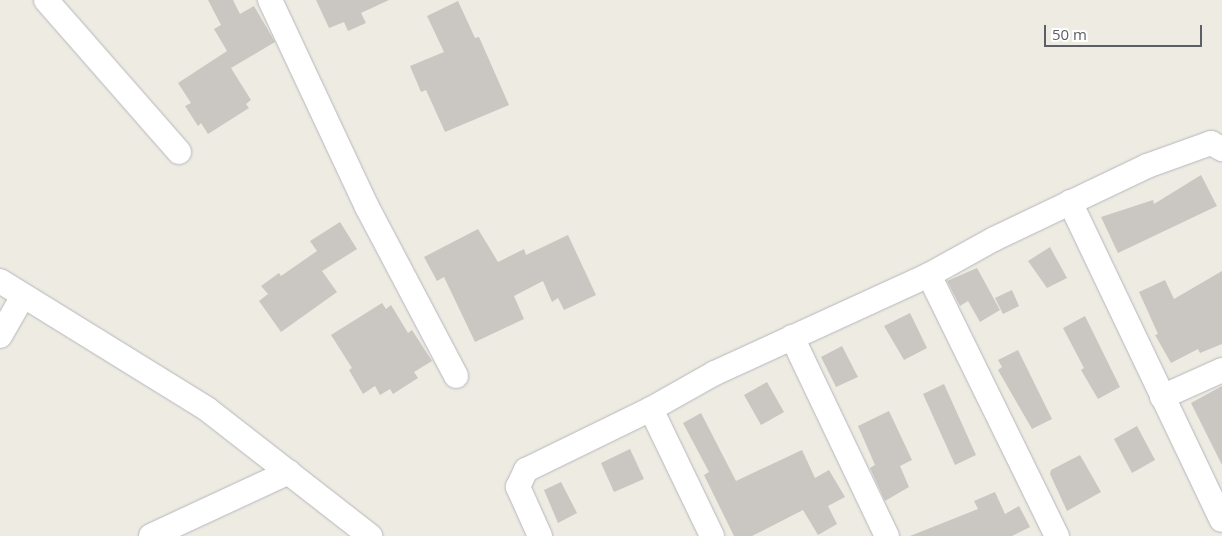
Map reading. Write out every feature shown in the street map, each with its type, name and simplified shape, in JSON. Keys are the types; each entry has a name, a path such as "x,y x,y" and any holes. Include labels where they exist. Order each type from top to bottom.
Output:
{"street":[{"path":"46,0 179,152"},
{"path":"270,0 367,207 456,376"},
{"path":"540,536 518,487 526,470 652,408 715,373 929,275 1070,202 1188,148 1211,143 1222,149"},
{"path":"1070,202 1222,520"},
{"path":"929,275 1057,536"},
{"path":"0,281 207,409 370,536"},
{"path":"0,336 23,296"},
{"path":"792,337 887,536"},
{"path":"1162,397 1222,370"},
{"path":"652,408 712,536"},
{"path":"151,536 289,472"}],"building":[{"path":"208,0 233,0 240,14 254,6 275,42 231,68 251,100 246,104 249,108 208,134 201,123 198,126 185,106 191,103 178,83 227,51 214,29 221,25"},
{"path":"316,0 389,0 361,13 366,23 348,31 344,22 329,28"},
{"path":"458,1 475,38 479,37 509,105 445,132 426,90 421,92 410,66 444,52 427,16"},
{"path":"1201,175 1217,206 1118,253 1101,217 1153,200 1154,204"},
{"path":"340,222 357,249 322,271 337,292 281,332 259,301 268,294 261,286 279,273 281,276 317,251 310,241"},
{"path":"478,229 498,262 524,249 526,255 568,235 596,295 564,310 558,298 552,302 543,281 514,296 524,319 475,342 444,277 437,281 424,257"},
{"path":"1050,247 1067,278 1047,288 1028,261"},
{"path":"977,268 1000,310 980,322 968,301 960,306 947,281"},
{"path":"1222,271 1222,344 1200,353 1198,349 1171,363 1155,335 1158,334 1139,292 1165,280 1174,299"},
{"path":"1012,290 1019,306 1003,314 995,298"},
{"path":"382,303 386,309 391,305 408,333 412,330 432,361 414,372 418,378 393,394 390,389 380,395 375,386 363,394 349,370 352,368 331,335"},
{"path":"910,313 927,348 904,360 884,326"},
{"path":"1085,316 1120,387 1098,399 1081,370 1084,368 1063,328"},
{"path":"842,346 858,377 836,387 821,357"},
{"path":"1018,350 1052,419 1032,429 998,370 1002,367 998,360"},
{"path":"767,382 784,412 761,425 744,395"},
{"path":"944,384 976,455 955,465 923,394"},
{"path":"1222,386 1222,465 1191,403"},
{"path":"889,411 912,460 900,466 909,487 885,501 870,468 875,465 858,426"},
{"path":"701,413 736,481 802,450 815,478 829,470 845,497 828,506 837,524 818,535 803,510 752,536 734,536 704,475 709,472 683,423"},
{"path":"1137,426 1155,460 1132,473 1114,439"},
{"path":"630,449 644,479 614,492 601,463"},
{"path":"1080,455 1101,492 1067,511 1050,474 1051,470"},
{"path":"561,482 577,513 558,523 544,490"},
{"path":"995,492 1005,514 1019,506 1030,527 1012,536 910,536 978,509 974,501"}]}
